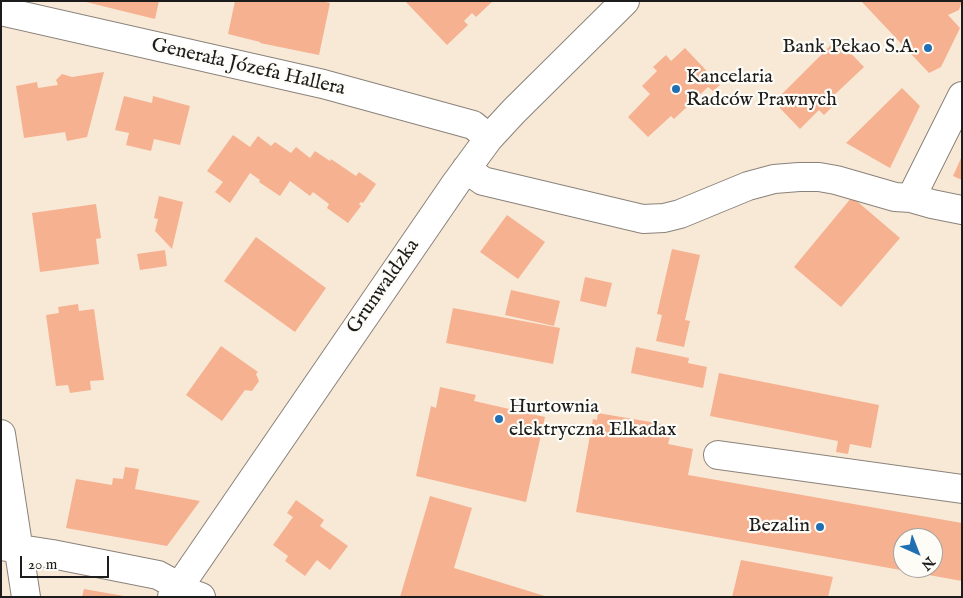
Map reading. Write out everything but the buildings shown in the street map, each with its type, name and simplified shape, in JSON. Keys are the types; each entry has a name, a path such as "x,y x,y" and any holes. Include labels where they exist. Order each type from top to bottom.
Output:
{"street":[{"name":"Grunwaldzka","path":"184,593 466,169 489,138 625,1"},
{"name":"Generała Józefa Hallera","path":"1,11 323,84 474,125 489,138"},
{"path":"911,198 962,96"},
{"path":"466,169 483,181 643,219 664,218 680,214 748,186 774,179 819,177 895,197 911,198 962,210"},
{"path":"1,434 10,548 26,597"},
{"path":"718,455 962,489"},
{"path":"10,548 52,554 162,577 184,593"}],"place":[{"name":"Bank Pekao S.A.","path":"928,48"},
{"name":"Kancelaria Radców Prawnych","path":"676,89"},
{"name":"Hurtownia elektryczna Elkadax","path":"499,419"},
{"name":"Bezalin","path":"820,527"}]}
